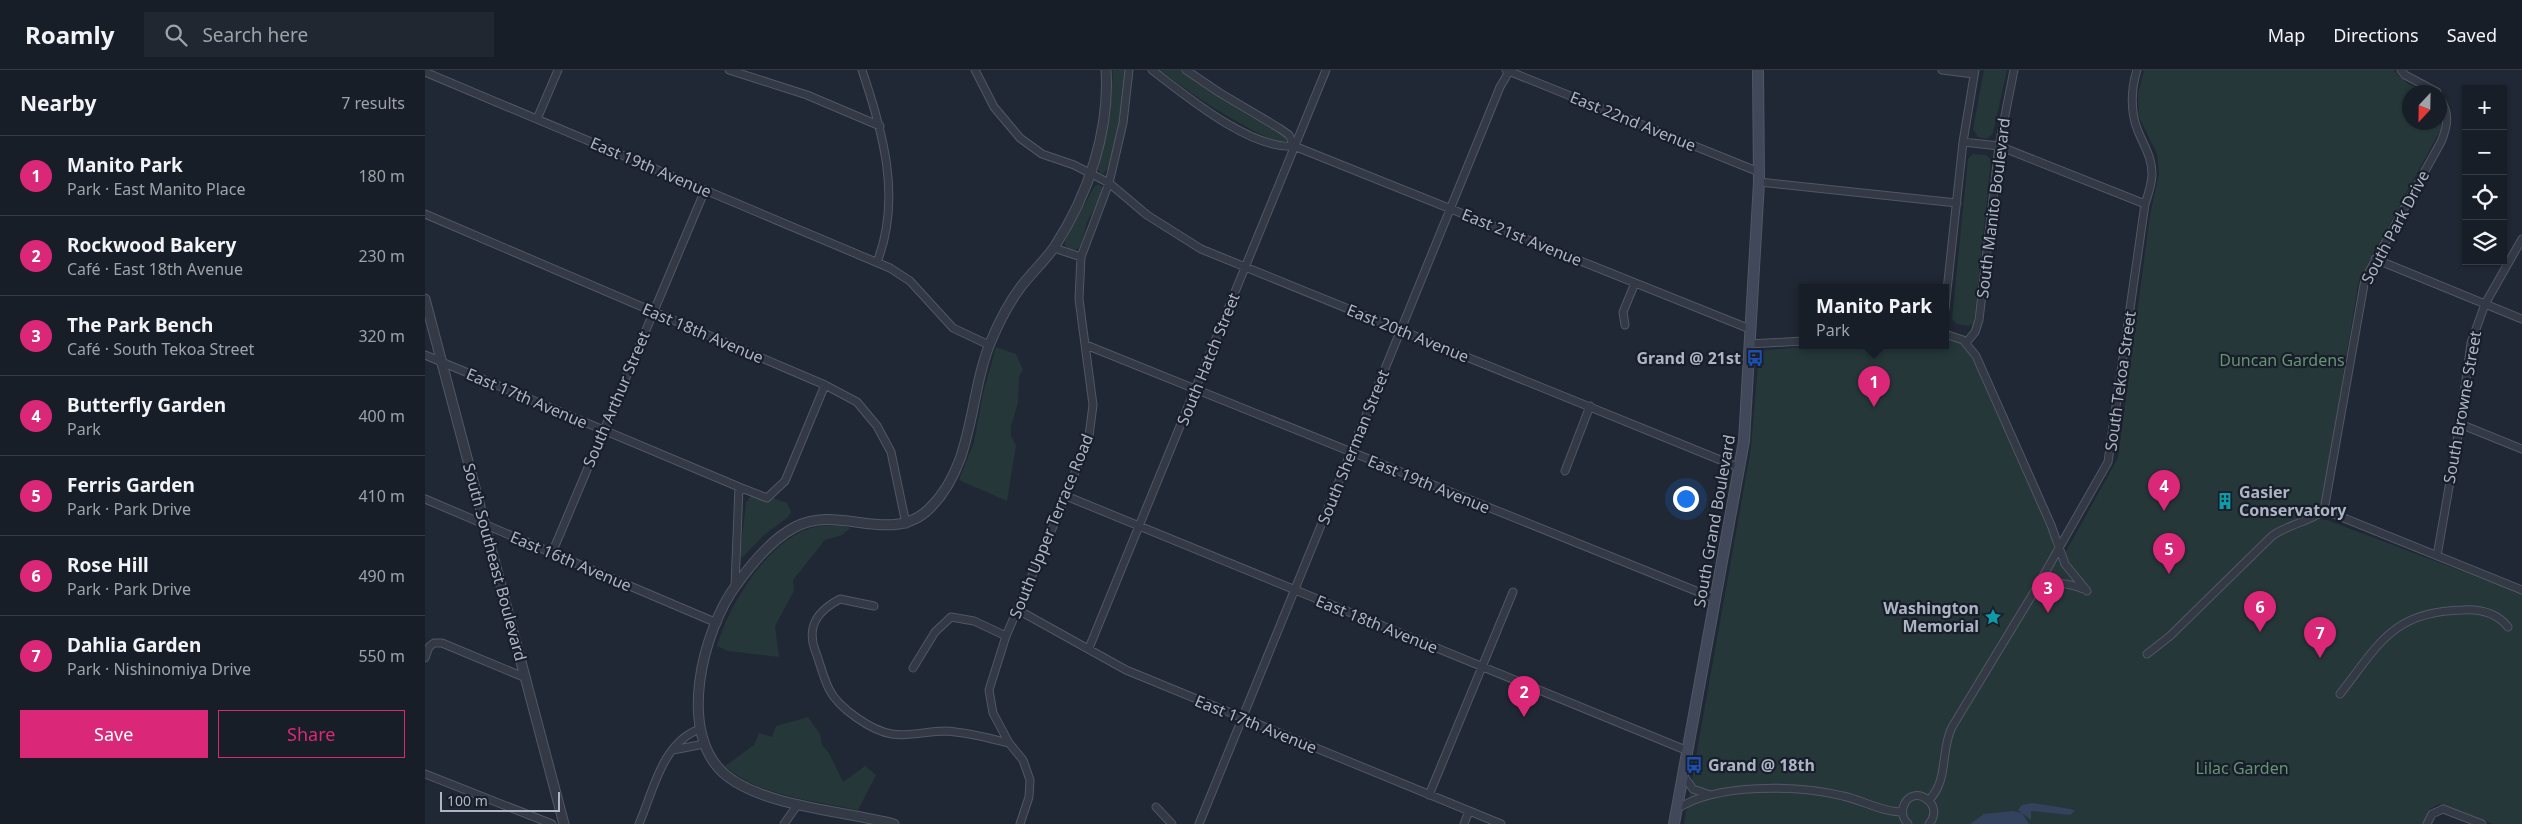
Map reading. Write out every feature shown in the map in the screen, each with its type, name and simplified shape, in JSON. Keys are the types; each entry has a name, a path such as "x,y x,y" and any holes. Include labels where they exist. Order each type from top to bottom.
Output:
{"main road":[{"name":"South Grand Boulevard","path":"1674,824 1740,468 1759,177 1758,70"}],"street":[{"path":"537,119 558,70"},
{"path":"729,70 807,96 880,126"},
{"path":"862,70 880,126 888,173 887,232 877,262"},
{"name":"East 20th Avenue","path":"975,70 994,107 1020,138 1042,154 1109,183 1147,215 1178,236 1223,259 1740,468"},
{"path":"894,824 798,804 757,792 733,780 715,764 704,744 699,729 698,706 701,677 717,623 735,585 763,553 796,526 817,519 842,519 878,526 906,524 918,519 948,487 967,436 989,345 1009,304 1054,248 1082,197 1091,174 1101,130 1107,85 1106,70"},
{"name":"South Upper Terrace Road","path":"1020,824 1029,797 1030,780 1023,760 1009,743 993,713 989,690 1006,636 1066,496 1089,436 1093,404 1079,299 1081,257 1087,235 1109,183 1123,123 1129,70"},
{"path":"1152,70 1187,97 1247,134 1275,146 1294,146 1289,135 1219,93 1186,70"},
{"name":"South Hatch Street","path":"1089,648 1141,527 1326,70"},
{"name":"East 22nd Avenue","path":"1508,70 1759,177 1957,203"},
{"name":"South Sherman Street","path":"1199,824 1451,209 1499,86 1508,70"},
{"path":"1942,70 1974,72 1963,142 1948,284"},
{"name":"South Manito Boulevard","path":"1966,343 1977,328 1981,314 1999,146 2014,70"},
{"name":"South Tekoa Street","path":"1929,800 1937,791 1942,780 1946,748 1952,727 2034,592 2108,462 2145,204 2152,175 2149,152 2138,131 2133,112 2134,81 2137,70"},
{"path":"2401,70 2405,75 2424,85"},
{"name":"East 19th Avenue","path":"425,72 877,262 910,281 953,328 989,345"},
{"name":"South Park Drive","path":"2324,510 2360,296 2365,279 2446,130"},
{"path":"1963,142 1999,146 2145,204"},
{"name":"East 21st Avenue","path":"1294,146 1750,329"},
{"name":"South Arthur Street","path":"552,553 705,190"},
{"name":"East 18th Avenue","path":"425,214 825,385 857,402 877,426 891,452 906,524"},
{"name":"South Browne Street","path":"2437,556 2460,424 2471,343 2485,304 2522,238"},
{"path":"1054,248 1081,257"},
{"path":"2375,259 2522,319"},
{"path":"1625,325 1623,312 1635,283"},
{"name":"South Southeast Boulevard","path":"425,299 564,824"},
{"path":"1949,335 1966,343 1979,363 2068,569 2087,591 2072,584 2061,583 2045,586 2034,592"},
{"path":"1749,344 1799,341"},
{"name":"East 19th Avenue","path":"1086,345 1716,599"},
{"name":"East 17th Avenue","path":"425,355 767,498 782,485 825,385"},
{"path":"1565,471 1590,406"},
{"path":"2460,424 2522,449"},
{"path":"735,585 739,487"},
{"name":"East 18th Avenue","path":"1066,496 1688,751"},
{"name":"East 16th Avenue","path":"425,500 717,623"},
{"path":"2147,654 2170,636 2272,536 2287,526 2317,515 2324,510 2522,590"},
{"path":"1429,795 1513,592"},
{"path":"874,606 840,599 827,606 815,617 811,630 813,644 829,691 848,712 868,726 892,734 943,731 963,732 1009,743"},
{"name":"East 17th Avenue","path":"1018,610 1126,670 1501,824"},
{"path":"2340,694 2385,638 2401,625 2418,615 2440,611 2479,610 2497,617 2507,627"},
{"path":"913,668 935,632 951,617 974,622 1006,636"},
{"path":"425,658 429,647 435,643 442,643 526,678"},
{"path":"639,824 671,752 680,741 699,729"},
{"path":"671,752 677,748 704,744"},
{"path":"425,774 552,824"},
{"path":"1683,775 1693,789 1713,796"},
{"path":"1677,808 1694,799 1713,796 1758,789 1799,789 1842,795 1889,811 1902,812"},
{"path":"1908,824 1902,812 1905,803 1912,797 1921,796 1929,800 1934,812 1929,824"},
{"path":"784,824 798,804"},
{"path":"1155,807 1172,824"},
{"path":"2427,824 2436,811 2445,810 2482,824"},
{"path":"1464,824 1469,811"}],"green space":[{"path":"1113,70 1125,70 1123,92 1115,144 1107,170 1102,174 1098,170 1110,117"},
{"path":"1160,70 1181,70 1251,117 1285,134 1286,141 1280,144 1232,119 1188,91"},
{"path":"1984,70 2007,70 1993,133 1987,139 1978,137 1973,129"},
{"path":"2144,70 2393,70 2410,85 2402,85 2402,130 2440,130 2359,280 2319,519 2327,520 2522,594 2522,824 2493,824 2439,804 2430,809 2423,824 1684,824 1751,448 1759,351 1799,347 1799,349 1949,349 1949,339 1960,342 1971,355 2052,538 2053,546 2065,553 2118,458 2150,215 2159,174 2157,154 2139,117 2138,94"},
{"path":"1973,154 1986,155 1991,160 1974,323 1969,326 1957,324 1952,319 1968,159"},
{"path":"1098,184 1104,191 1087,222 1080,249 1070,250 1065,245 1065,241 1094,187"},
{"path":"996,347 1016,354 1023,370 1019,377 1018,403 1011,426 1011,436 1016,445 1007,501 959,480 974,442 983,393"},
{"path":"751,495 767,501 773,498 787,503 791,512 788,517 763,536 742,558 740,554 746,503"},
{"path":"842,526 851,528 842,535 825,540 793,580 794,591 775,626 779,657 728,651 717,646 740,594 765,560 779,546 795,535 811,528"},
{"path":"808,717 820,734 822,745 829,753 843,782 865,766 876,775 858,810 770,791 738,776 725,766 754,745 759,733 772,737 776,726"}],"water":[{"path":"2032,803 2075,811 2070,815 2031,811 2031,820 2018,810 2022,805"},
{"path":"2012,811 2022,813 2029,824 1970,824 1984,814"}],"place":[{"name":"Grand @ 21st","path":"1755,358"},
{"name":"Manito Park","path":"1874,407"},
{"name":"Gasier Conservatory","path":"2225,501"},
{"name":"Butterfly Garden","path":"2164,511"},
{"name":"Ferris Garden","path":"2169,574"},
{"name":"The Park Bench","path":"2048,613"},
{"name":"Washington Memorial","path":"1993,617"},
{"name":"Rose Hill","path":"2260,632"},
{"name":"Dahlia Garden","path":"2320,658"},
{"name":"Rockwood Bakery","path":"1524,717"},
{"name":"Grand @ 18th","path":"1694,765"}],"park label":[{"name":"Duncan Gardens","path":"2282,360"},
{"name":"Lilac Garden","path":"2242,768"}]}
